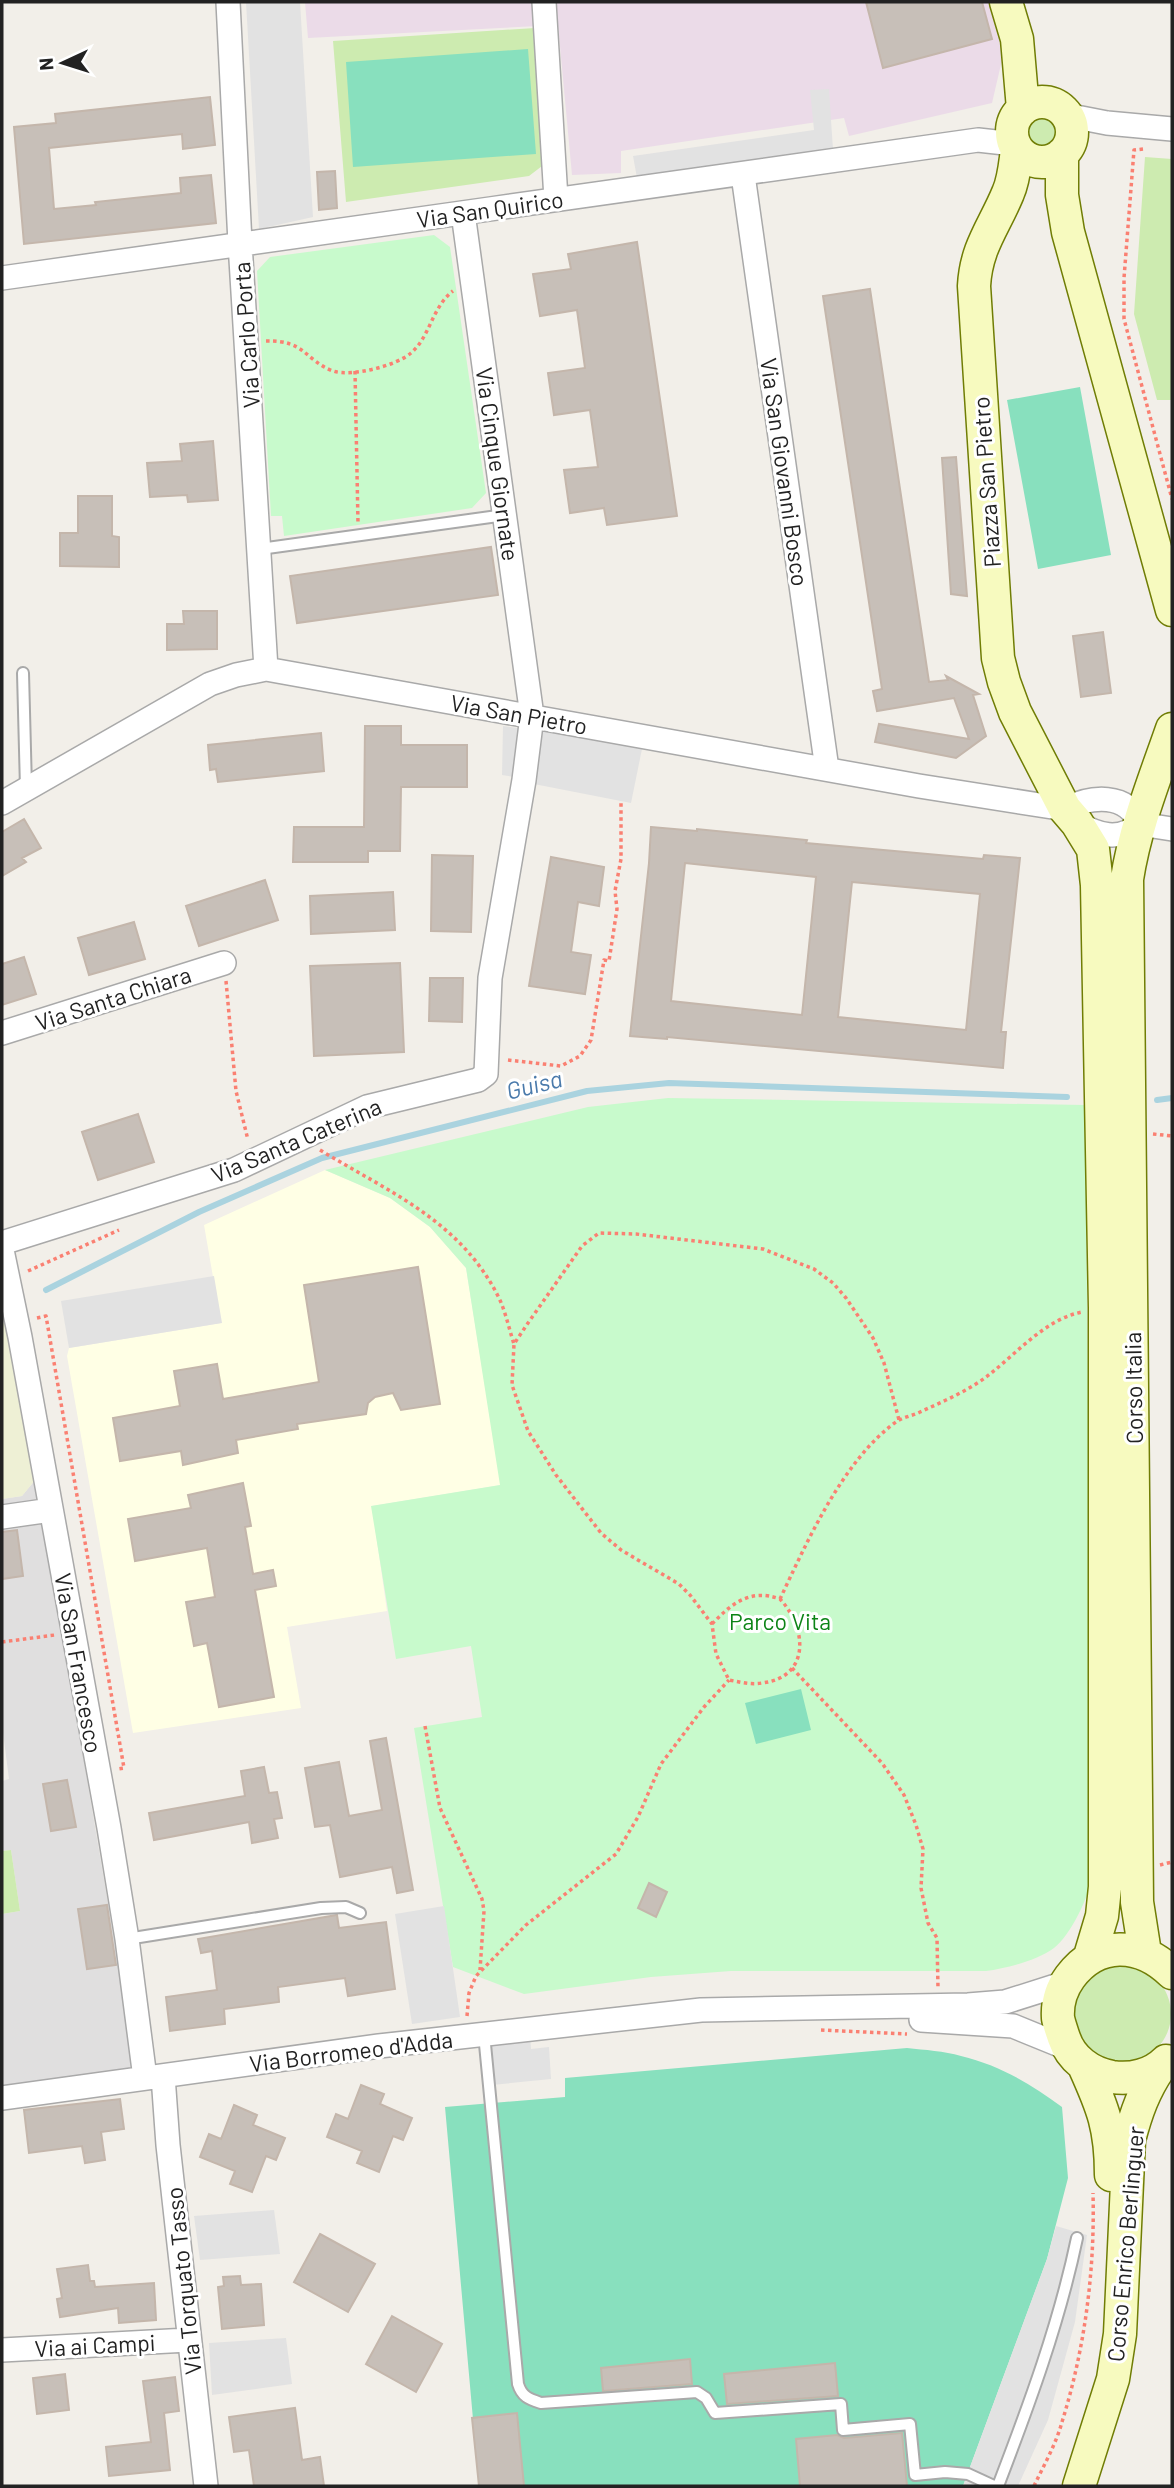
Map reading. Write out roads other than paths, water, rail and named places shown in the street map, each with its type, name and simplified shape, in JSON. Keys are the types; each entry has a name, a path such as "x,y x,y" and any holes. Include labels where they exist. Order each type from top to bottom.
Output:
{"street":[{"name":"Via Carlo Porta","path":"228,2 266,668"},
{"path":"544,2 556,200"},
{"path":"1006,2 1017,39 1050,90 1065,128 1062,195 1068,232 1172,610"},
{"name":"Piazza San Pietro","path":"1017,39 1016,132 1010,190 978,253 974,286 998,647 1004,682 1015,712 1078,827"},
{"path":"1041,102 1050,103 1065,128 1046,162 1027,158 1016,132 1041,102"},
{"path":"1065,128 1107,123 1172,129"},
{"name":"Via San Quirico","path":"2,272 240,243 743,175 1016,132"},
{"name":"Via San Giovanni Bosco","path":"743,175 827,769"},
{"name":"Via Cinque Giornate","path":"463,213 532,716"},
{"name":"Via San Pietro","path":"2,803 210,684 266,668 827,769 1078,827"},
{"name":"Via Santa Caterina","path":"2,1243 256,1162 367,1107 478,1080 486,1074 490,978 524,780 532,716"},
{"path":"1140,824 1135,812 1120,803 1107,800 1080,801 1078,827 1100,835 1110,835 1131,831 1140,824 1172,729"},
{"path":"1140,824 1172,829"},
{"name":"Corso Italia","path":"1140,824 1131,852 1127,879 1137,1902 1145,1953"},
{"name":"Corso Italia","path":"1078,827 1097,885 1105,1308 1105,1891 1102,1916 1090,1956"},
{"name":"Via Santa Chiara","path":"2,1033 224,963"},
{"name":"Via San Francesco","path":"2,1250 154,2077"},
{"path":"2,1517 51,1510"},
{"path":"1065,1983 1090,1956 1111,1950 1128,1949 1145,1953 1160,1961 1172,1973"},
{"name":"Via Borromeo d'Adda","path":"2,2098 476,2035 701,2010 968,2006 1005,2002 1065,1983"},
{"name":"Corso Enrico Berlinguer","path":"1065,1983 1059,2001 1058,2019 1101,2102 1111,2149 1110,2323 1099,2425"},
{"name":"Via Borromeo d'Adda","path":"701,2010 997,2024 1027,2031 1076,2057"},
{"path":"1076,2057 1102,2076 1122,2079 1142,2076 1166,2061"},
{"name":"Corso Enrico Berlinguer","path":"1079,2486 1113,2379 1120,2334 1129,2140 1136,2112 1149,2083 1166,2061"},
{"name":"Via Torquato Tasso","path":"154,2077 164,2106 206,2486"},
{"name":"Via ai Campi","path":"2,2350 188,2340"}],"lane":[{"path":"260,549 505,515"},
{"path":"23,673 26,789"},
{"path":"127,1939 321,1908 345,1907 360,1913"},
{"path":"476,2035 518,2384 520,2392 528,2399 541,2403 697,2392 706,2398 715,2413 841,2404 843,2430 910,2424 915,2475 945,2472 968,2474 996,2486 1029,2404 1049,2344 1077,2238"}],"waterway":[{"name":"Guisa","path":"46,1290 199,1212 322,1158 587,1091 669,1083 1067,1097"},
{"name":"Guisa","path":"1157,1100 1172,1098"}],"park label":[{"name":"Parco Vita","path":"780,1621"}]}
